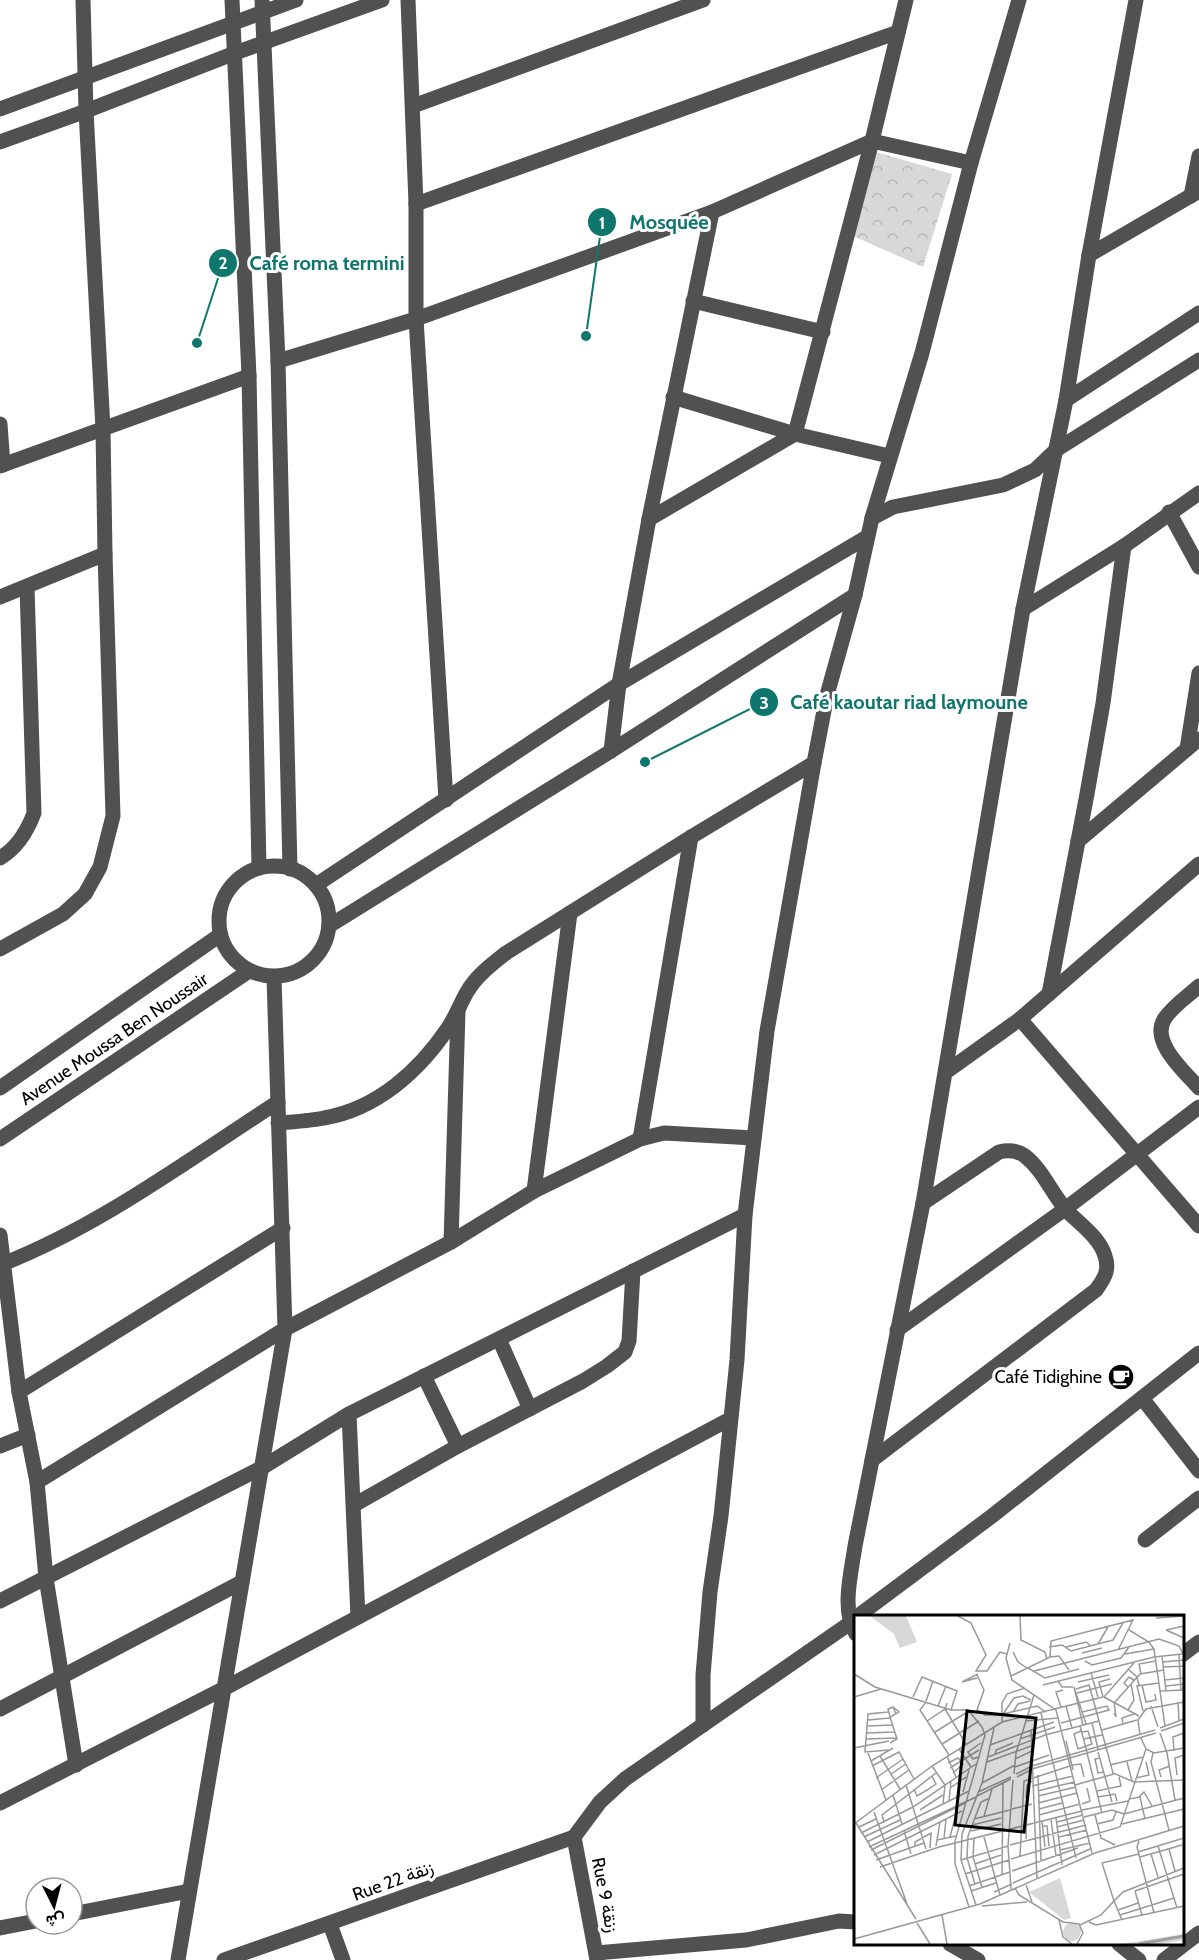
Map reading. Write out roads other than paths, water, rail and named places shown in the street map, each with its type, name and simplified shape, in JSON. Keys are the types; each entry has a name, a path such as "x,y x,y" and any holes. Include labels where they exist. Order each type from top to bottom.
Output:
{"street":[{"path":"0,949 63,914 85,894 100,867 113,816 103,429 86,111 83,0"},
{"path":"232,0 249,376 259,868"},
{"path":"0,109 232,23 262,6 296,0"},
{"path":"0,142 234,53 382,0"},
{"path":"408,0 416,204 416,319 446,800"},
{"path":"413,106 703,0"},
{"path":"649,519 795,435 872,141 906,0"},
{"path":"703,1725 703,1675 736,1360 745,1215 767,1031 814,763 827,695 855,595 872,518 922,353 971,163 1019,0"},
{"path":"854,1617 849,1588 923,1203 1023,609 1066,400 1089,255 1136,0"},
{"path":"262,6 278,361 290,869"},
{"path":"416,204 898,32"},
{"path":"278,361 416,319 712,212 872,141 971,163"},
{"path":"1089,255 1195,194 1199,156"},
{"path":"611,751 619,684 649,519 712,212"},
{"path":"693,301 823,332"},
{"path":"1066,400 1199,313"},
{"path":"872,518 893,507 1003,485 1035,470 1056,450 1199,360"},
{"path":"0,424 1,465 249,376"},
{"path":"673,397 795,435 889,456"},
{"path":"1023,609 1124,546 1199,493"},
{"path":"1170,512 1199,567"},
{"path":"316,885 619,684 867,537"},
{"path":"1049,994 1103,703 1124,546"},
{"path":"0,597 105,554"},
{"path":"0,858 9,853 27,831 34,813 27,587"},
{"path":"329,926 611,751 855,595"},
{"path":"1078,841 1193,744 1199,673"},
{"path":"278,1123 325,1118 358,1109 386,1092 411,1074 434,1048 480,975 506,953 814,763"},
{"path":"640,1139 692,837"},
{"path":"945,1072 1020,1019 1199,864"},
{"path":"269,866 290,869 316,885 326,904 329,926 322,948 316,958 297,972 274,977 249,971 231,956 220,935 218,921 220,907 234,883 246,874 269,866"},
{"path":"534,1191 570,912"},
{"name":"Avenue Moussa Ben Noussair","path":"0,1088 220,935"},
{"name":"Avenue Moussa Ben Noussair","path":"0,1139 249,971"},
{"path":"178,1960 285,1329 274,977"},
{"path":"1199,986 1164,1018 1160,1037 1166,1050 1199,1088"},
{"path":"451,1242 458,1012"},
{"path":"1020,1019 1199,1226"},
{"path":"1,1265 61,1238 115,1208 278,1102"},
{"path":"897,1330 1065,1209 1199,1107"},
{"path":"37,1482 285,1329 451,1242 534,1191 640,1139 664,1133 754,1138"},
{"path":"872,1460 1096,1290 1105,1279 1106,1257 1099,1244 1065,1209 1032,1162 1023,1155 1011,1150 999,1152 923,1203"},
{"path":"0,1601 262,1467 349,1414 745,1215"},
{"path":"19,1392 283,1228"},
{"path":"0,1235 7,1352 19,1392 37,1482 46,1578 76,1765"},
{"path":"354,1505 458,1446 583,1381 624,1352 629,1341 633,1272"},
{"path":"499,1339 530,1409"},
{"path":"865,1615 1199,1353"},
{"path":"424,1376 458,1446"},
{"path":"1142,1398 1199,1471"},
{"path":"349,1414 358,1617"},
{"path":"0,1803 225,1688 730,1419"},
{"path":"0,1446 27,1435"},
{"path":"1145,1540 1199,1498"},
{"path":"0,1709 242,1582"},
{"path":"574,1837 600,1802 625,1779 854,1624"},
{"path":"1184,1653 1199,1642"},
{"name":"Rue 22 زنقة","path":"224,1960 574,1837"},
{"name":"Rue 9 زنقة","path":"574,1837 597,1957"},
{"path":"84,1912 189,1891"},
{"path":"597,1957 746,1940 839,1921 854,1922"},
{"path":"0,1928 24,1923"},
{"path":"330,1924 343,1960"},
{"path":"1164,1960 1199,1934"},
{"path":"952,1945 978,1960"},
{"path":"1120,1945 1139,1960"}],"place":[{"name":"Mosquée","path":"586,336"},
{"name":"Café roma termini","path":"197,343"},
{"name":"Café kaoutar riad laymoune","path":"645,762"},
{"name":"Café Tidighine","path":"1121,1377"}]}
